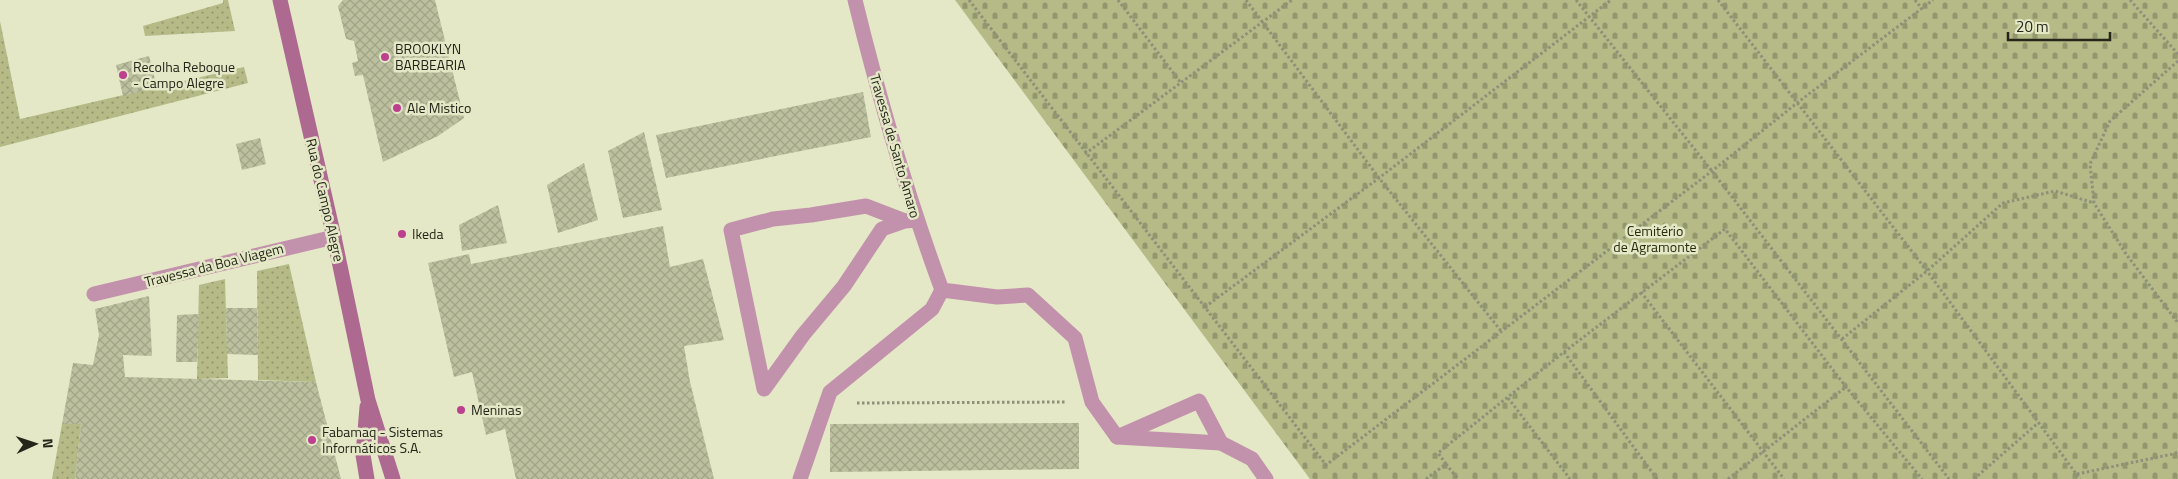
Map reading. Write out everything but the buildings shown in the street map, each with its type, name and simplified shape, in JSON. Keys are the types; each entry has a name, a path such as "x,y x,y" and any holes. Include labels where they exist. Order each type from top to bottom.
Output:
{"main road":[{"name":"Rua do Campo Alegre","path":"280,0 334,237 368,400 393,479"},
{"name":"Rua do Campo Alegre","path":"367,479 363,455 368,400"}],"street":[{"name":"Travessa de Santo Amaro","path":"855,0 911,221 942,290"},
{"path":"866,206 911,221 882,229 844,286 803,335 764,389 731,230 772,219 812,215 866,206"},
{"name":"Travessa da Boa Viagem","path":"94,294 334,237"},
{"path":"800,479 830,392 932,309 942,290 996,296 1028,295 1075,338 1092,402 1117,437"},
{"path":"1117,437 1199,401 1221,443"},
{"path":"1117,437 1221,443 1252,459 1266,479"}],"path":[{"path":"969,0 1326,465 1933,0"},
{"path":"1118,0 1181,83"},
{"path":"1246,0 1379,178 1501,331"},
{"path":"1086,154 1292,0"},
{"path":"1576,0 1712,171 1949,479"},
{"path":"1204,307 1379,178 1611,0"},
{"path":"1718,0 1927,270 2080,479"},
{"path":"1915,0 1922,9"},
{"path":"2130,0 2178,54"},
{"path":"2178,61 2110,121 2090,164 2094,204 2126,254 2178,323"},
{"path":"1842,339 1927,270 2003,203 2055,191 2094,204"},
{"path":"1458,479 1438,452 1641,292 1725,229 1846,387 1922,479"},
{"path":"1641,292 1784,479"},
{"path":"1564,352 1657,479"},
{"path":"1728,479 1762,450 1846,387"},
{"path":"1508,398 1570,479"},
{"path":"827,404 881,402 1092,402"},
{"path":"1974,479 2038,423"},
{"path":"2077,474 2178,452"},
{"path":"1426,479 1446,464"}],"green space":[{"path":"223,0 228,0 235,31 145,36 143,26 223,3"},
{"name":"Cemitério de Agramonte","path":"955,0 2178,0 2178,479 1310,479"},
{"path":"0,21 20,119 244,67 248,83 0,147"},
{"path":"289,264 316,382 258,380 257,271"},
{"path":"225,279 228,378 197,379 199,285"},
{"path":"62,424 81,424 75,479 52,479"}],"place":[{"name":"BROOKLYN BARBEARIA","path":"385,57"},
{"name":"Recolha Reboque - Campo Alegre","path":"123,75"},
{"name":"Ale Mistico","path":"397,108"},
{"name":"Ikeda","path":"402,234"},
{"name":"Meninas","path":"461,410"},
{"name":"Fabamaq - Sistemas Informáticos S.A.","path":"312,440"}]}
